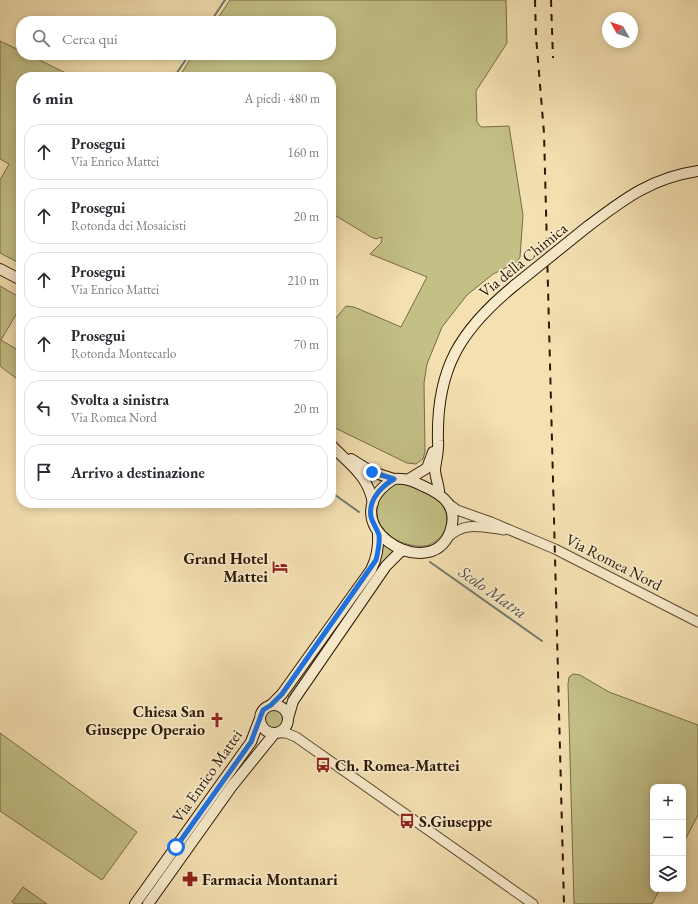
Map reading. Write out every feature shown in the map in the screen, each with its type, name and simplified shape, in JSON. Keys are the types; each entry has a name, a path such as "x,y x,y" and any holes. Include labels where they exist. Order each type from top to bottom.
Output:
{"main road":[{"name":"Via della Chimica","path":"409,479 421,472 430,462 437,435 440,404 445,377 452,358 470,328 484,311 587,227 642,187 677,174 698,171"},
{"path":"0,269 16,277"},
{"name":"Via della Chimica","path":"437,435 438,441 435,470 439,492"},
{"path":"336,447 372,472 394,479 409,479 439,492 449,504 452,511 452,525 447,538 439,547 431,552 422,553 404,550 378,533"},
{"path":"336,449 365,479 371,491 373,503 371,518 378,533 379,545 376,560 371,570 282,694 271,705 263,710 259,721 266,732 277,733 288,720 293,701 386,566 404,550"},
{"path":"373,503 379,491 394,479"},
{"path":"271,705 282,708 288,720"},
{"name":"Via Enrico Mattei","path":"135,904 251,742 259,721"},
{"name":"Via Enrico Mattei","path":"148,904 232,786 277,733"}],"street":[{"name":"Via Romea Nord","path":"449,504 463,512 561,552 698,622"},
{"name":"Via Romea Nord","path":"447,538 453,532 467,526 514,532"},
{"path":"288,720 290,730 296,738"},
{"path":"277,733 286,733 296,738 533,904"}],"shaded area":[{"path":"230,0 506,0 507,43 476,91 477,122 481,127 509,126 523,215 520,257 516,263 493,274 467,295 442,327 427,364 424,383 425,451 423,459 416,464 407,463 336,428 336,318 346,306 354,307 401,327 427,277 370,254 381,243 382,237 376,239 371,237 336,216 336,72 182,72 190,60 336,60 336,16 219,16"},
{"path":"0,41 16,49 16,60 39,60 64,72 16,72 16,261 0,253 0,180 9,164 0,159"},
{"path":"0,286 16,295 16,314 1,340 16,349 16,378 0,366"},
{"path":"402,482 431,492 446,513 447,519 444,532 441,537 429,545 411,545 397,540 382,529 379,522 377,507 379,500 388,488 394,484"},
{"path":"380,540 396,549 380,569 290,697 286,695 374,569"},
{"path":"573,674 580,675 609,692 698,725 698,815 686,838 686,784 650,784 650,892 658,892 652,904 574,904 569,677"},
{"path":"274,709 281,712 284,719 281,726 274,729 267,726 264,719 267,712"},
{"path":"0,733 137,832 102,880 0,811"},
{"path":"23,887 47,904 15,904 12,902"}],"waterway":[{"name":"Scolo Matra","path":"214,16 225,0"},
{"name":"Scolo Matra","path":"177,72 186,60"},
{"name":"Scolo Matra","path":"336,496 359,512"},
{"name":"Scolo Matra","path":"430,562 542,641"}],"railway":[{"path":"535,0 536,36 544,133 564,904"},
{"path":"551,0 553,58"}],"place":[{"name":"Grand Hotel Mattei","path":"280,567"},
{"name":"Chiesa San Giuseppe Operaio","path":"217,720"},
{"name":"Ch. Romea-Mattei","path":"323,765"},
{"name":"S.Giuseppe","path":"407,821"},
{"name":"Farmacia Montanari","path":"190,879"}],"route":[{"path":"176,847 251,742 256,731 260,714 282,694 371,570 376,560 379,545 378,533 371,518 371,510 379,491 394,479 372,472"}]}
